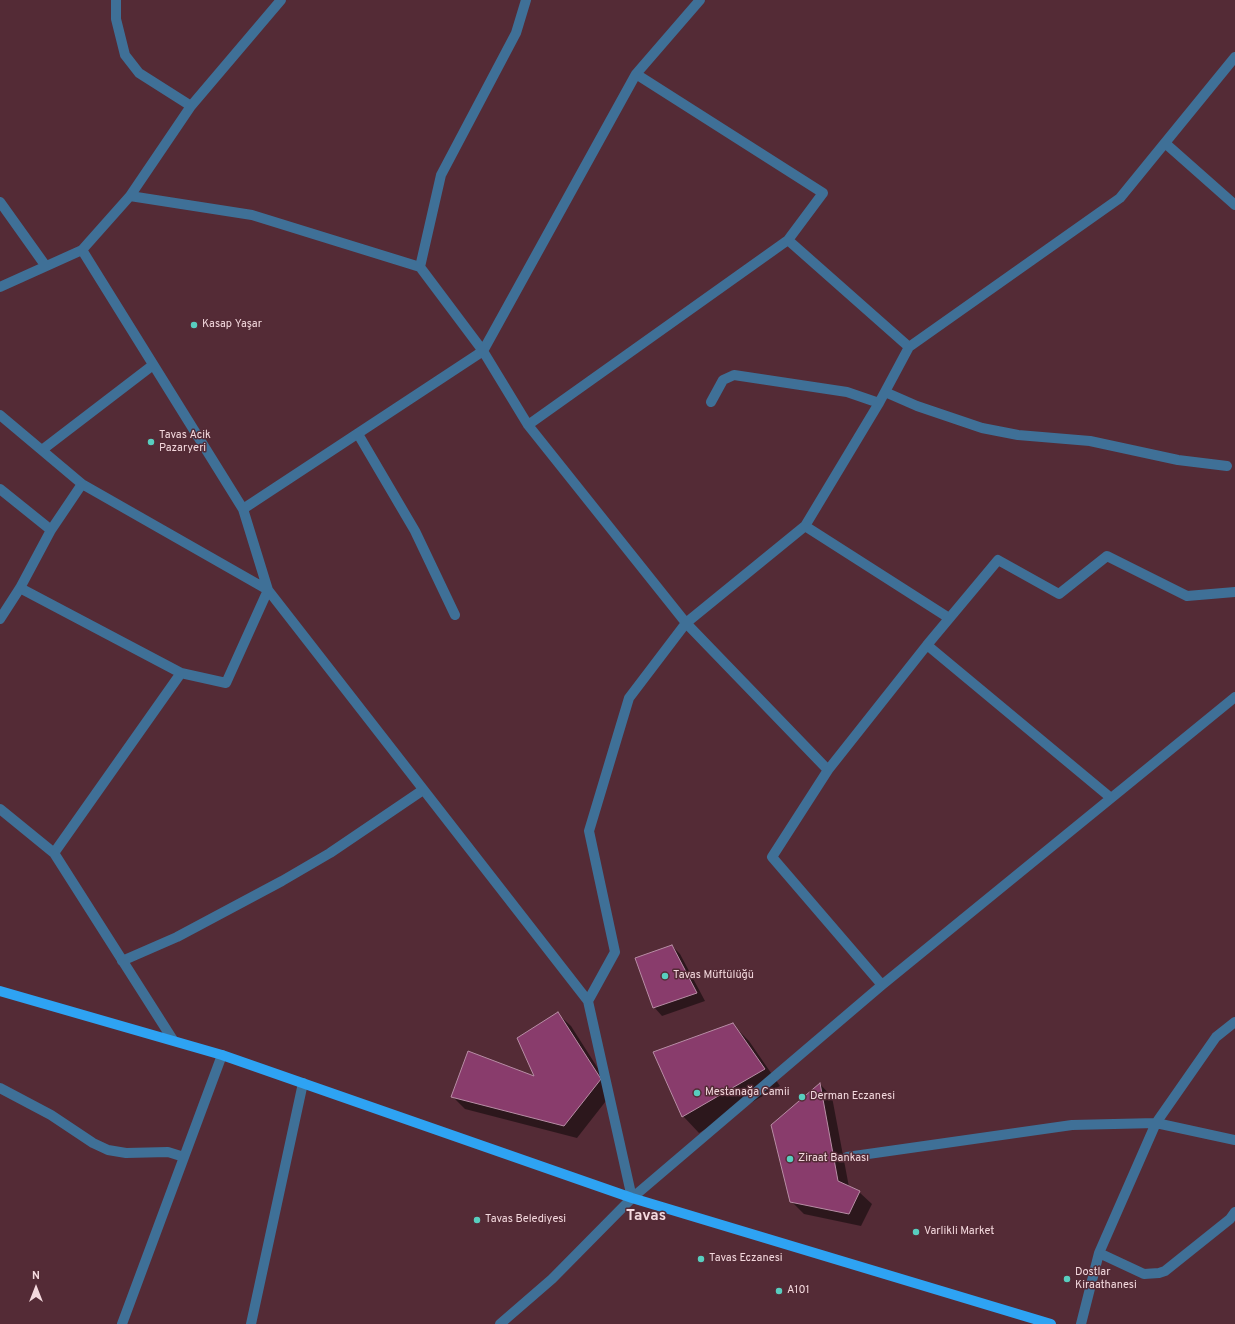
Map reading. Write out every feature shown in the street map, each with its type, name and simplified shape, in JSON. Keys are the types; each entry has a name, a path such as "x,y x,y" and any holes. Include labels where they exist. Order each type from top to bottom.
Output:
{"main road":[{"path":"0,991 222,1055 632,1198 1051,1324"}],"street":[{"path":"116,0 116,18 125,55 139,73 191,106"},
{"path":"0,287 82,250 130,196 191,106 281,0"},
{"path":"420,267 441,175 516,33 526,0"},
{"path":"243,509 484,351 636,74 700,0"},
{"path":"588,1001 615,952 589,831 629,698 686,623 805,526 879,403 909,347 1120,198 1235,57"},
{"path":"528,425 788,240 823,193 636,74"},
{"path":"1165,143 1235,205"},
{"path":"130,196 252,215 420,267 484,351 528,425 686,623 828,770"},
{"path":"0,202 45,266"},
{"path":"788,240 909,347"},
{"path":"82,250 243,509 268,590 588,1001 632,1198"},
{"path":"42,450 153,365"},
{"path":"711,402 723,380 734,375 847,392 879,403"},
{"path":"885,392 917,406 982,428 1018,435 1090,441 1178,460 1228,466"},
{"path":"0,415 82,484 268,590"},
{"path":"358,434 415,531 455,615"},
{"path":"0,619 20,588 51,530 82,484"},
{"path":"0,489 51,530"},
{"path":"805,526 949,618"},
{"path":"882,986 772,857 828,770 927,645 998,560 1059,594 1108,556 1187,596 1235,592"},
{"path":"20,588 181,673 226,684 268,590"},
{"path":"927,645 1111,798"},
{"path":"54,853 181,673"},
{"path":"500,1324 552,1279 632,1198 882,986 1235,696"},
{"path":"122,961 230,910 282,881 330,853 423,790"},
{"path":"0,809 54,853 173,1040"},
{"path":"1081,1324 1099,1253 1156,1124 1216,1037 1235,1022"},
{"path":"122,1324 222,1055"},
{"path":"251,1324 303,1083"},
{"path":"0,1088 51,1115 92,1143 108,1150 126,1153 168,1152 184,1157"},
{"path":"847,1157 1072,1125 1156,1124 1235,1140"},
{"path":"1099,1253 1144,1274 1159,1273 1165,1271 1224,1224 1235,1212"}],"building":[{"path":"672,945 697,993 653,1008 635,958"},
{"path":"558,1012 601,1079 564,1126 451,1097 468,1051 534,1076 517,1038"},
{"name":"Mestanağa Camii","path":"733,1023 765,1069 682,1117 653,1052"},
{"path":"820,1083 838,1181 860,1191 849,1214 790,1202 771,1125"}],"place":[{"name":"Kasap Yaşar","path":"194,325"},
{"name":"Tavas Acik Pazaryeri","path":"151,442"},
{"name":"Tavas Müftülüğü","path":"665,976"},
{"name":"Mestanağa Camii","path":"697,1093"},
{"name":"Derman Eczanesi","path":"802,1097"},
{"name":"Ziraat Bankası","path":"790,1159"},
{"name":"Tavas Belediyesi","path":"477,1220"},
{"name":"Varlikli Market","path":"916,1232"},
{"name":"Tavas Eczanesi","path":"701,1259"},
{"name":"Dostlar Kiraathanesi","path":"1067,1279"},
{"name":"A101","path":"779,1291"}],"district":[{"name":"Tavas","path":"646,1217"}]}
